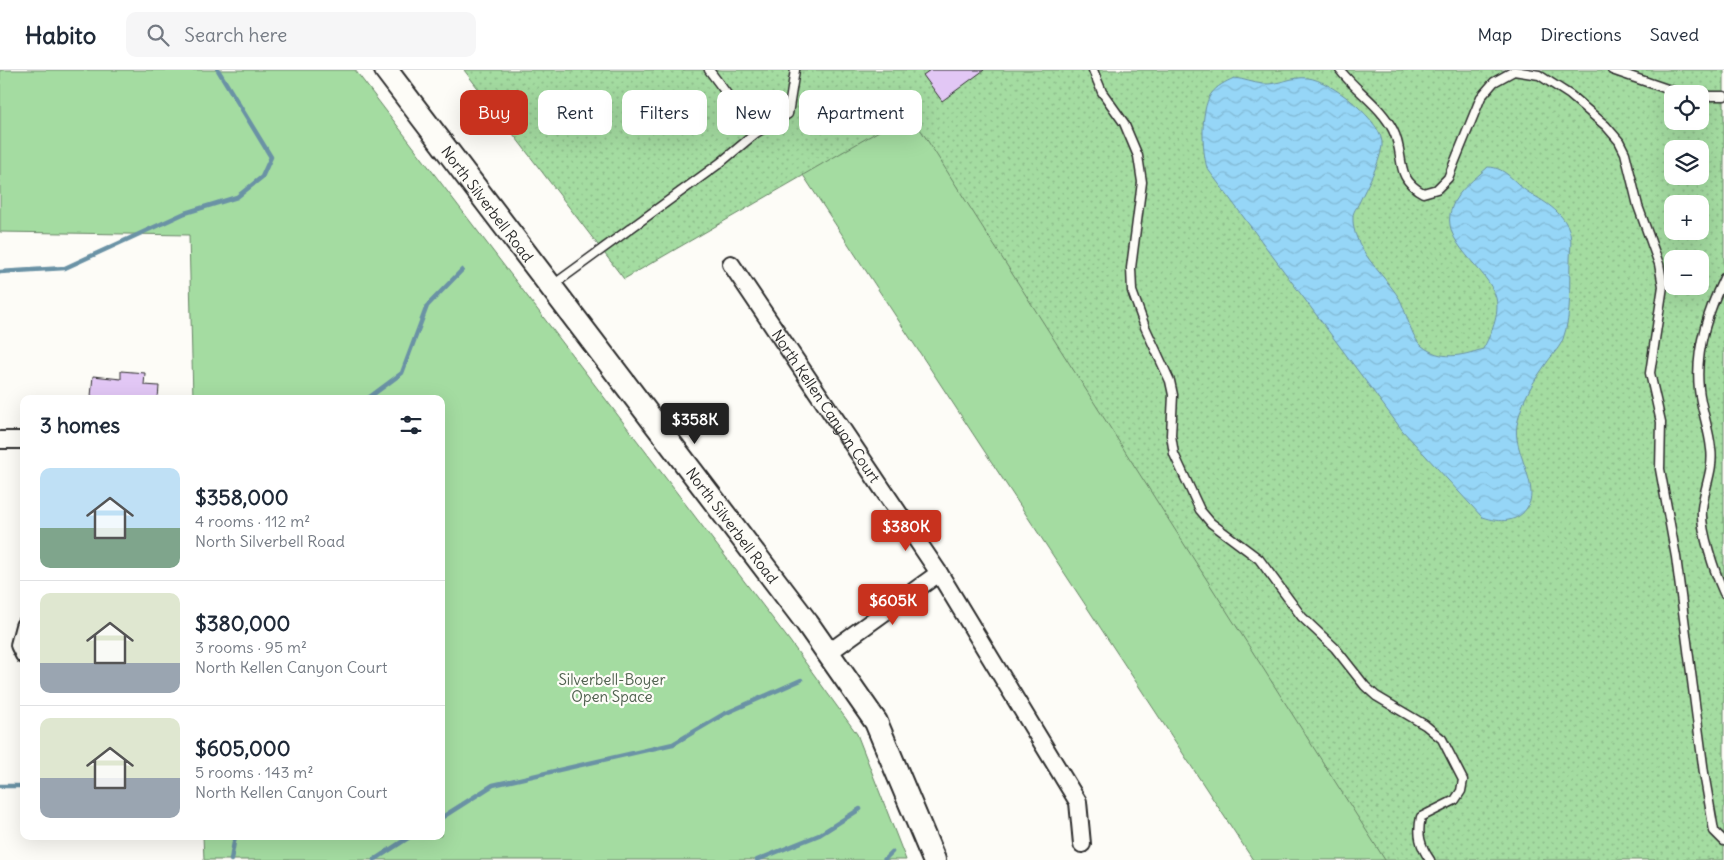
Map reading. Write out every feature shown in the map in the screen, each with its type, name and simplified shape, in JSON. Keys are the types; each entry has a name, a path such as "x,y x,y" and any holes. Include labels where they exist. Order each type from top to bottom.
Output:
{"main road":[{"name":"North Silverbell Road","path":"386,70 552,286 828,653 876,722 934,860"}],"street":[{"name":"North Kellen Canyon Court","path":"731,264 939,573 1078,802 1082,844"},
{"path":"0,440 20,440"},
{"path":"828,653 939,573"}],"lane":[{"path":"709,70 724,90"},
{"path":"789,108 795,70"},
{"path":"1093,70 1102,92 1124,123 1138,156 1142,182 1131,268 1132,291 1145,326 1170,381 1173,396 1171,435 1174,454 1200,510 1211,523 1259,558 1302,617 1335,648 1365,686 1376,696 1425,725 1442,739 1447,746 1463,780 1461,791 1455,800 1421,817 1418,832 1423,851 1430,860"},
{"path":"1340,70 1384,115 1394,131 1403,175 1411,187 1423,193 1438,189 1448,178 1481,97 1494,82 1514,71 1539,75 1570,95 1606,126 1619,141 1625,153 1638,206 1659,264 1663,286 1650,373 1661,422 1660,468 1676,557 1704,773 1714,830 1724,841"},
{"path":"1612,70 1664,88"},
{"path":"1709,96 1724,96"},
{"path":"552,286 720,163 755,135"},
{"path":"1724,278 1708,315 1700,365 1699,388 1711,449 1711,467 1702,511 1711,558 1724,593"}],"green space":[{"name":"Silverbell-Boyer Open Space","path":"0,70 355,70 789,640 857,734 906,860 204,860 203,840 445,840 445,395 193,395 189,235 0,232"},
{"path":"464,70 1724,70 1724,860 1380,860 922,133 922,90 799,90 799,135 874,135 624,279 514,135 528,135 528,90 479,90"},
{"path":"922,132 1385,860 1253,860 803,175 872,135 922,135"}],"water":[{"path":"1234,78 1263,84 1302,78 1318,81 1342,94 1366,114 1375,126 1381,136 1382,146 1378,161 1354,213 1354,228 1363,250 1402,303 1418,342 1429,351 1451,356 1483,349 1496,318 1497,304 1491,287 1452,232 1450,220 1452,207 1454,201 1467,185 1488,167 1500,170 1525,190 1549,205 1568,226 1571,239 1570,300 1566,329 1562,342 1525,399 1517,425 1518,445 1531,488 1531,498 1528,506 1519,516 1502,521 1482,517 1402,430 1207,168 1203,131 1207,101 1216,89"}],"building":[{"path":"930,70 984,70 942,101 923,75"},
{"path":"121,371 145,373 144,385 159,386 158,395 91,395 93,376 121,379"}],"waterway":[{"path":"0,272 65,268 185,213 237,197 262,177 271,157 218,70"},
{"path":"372,395 402,373 427,306 462,270"},
{"path":"445,815 493,785 673,744 724,714 801,680"},
{"path":"0,786 20,786"},
{"path":"757,860 819,835 860,809"},
{"path":"231,860 234,840"},
{"path":"374,860 405,840"},
{"path":"884,860 892,852"}]}
